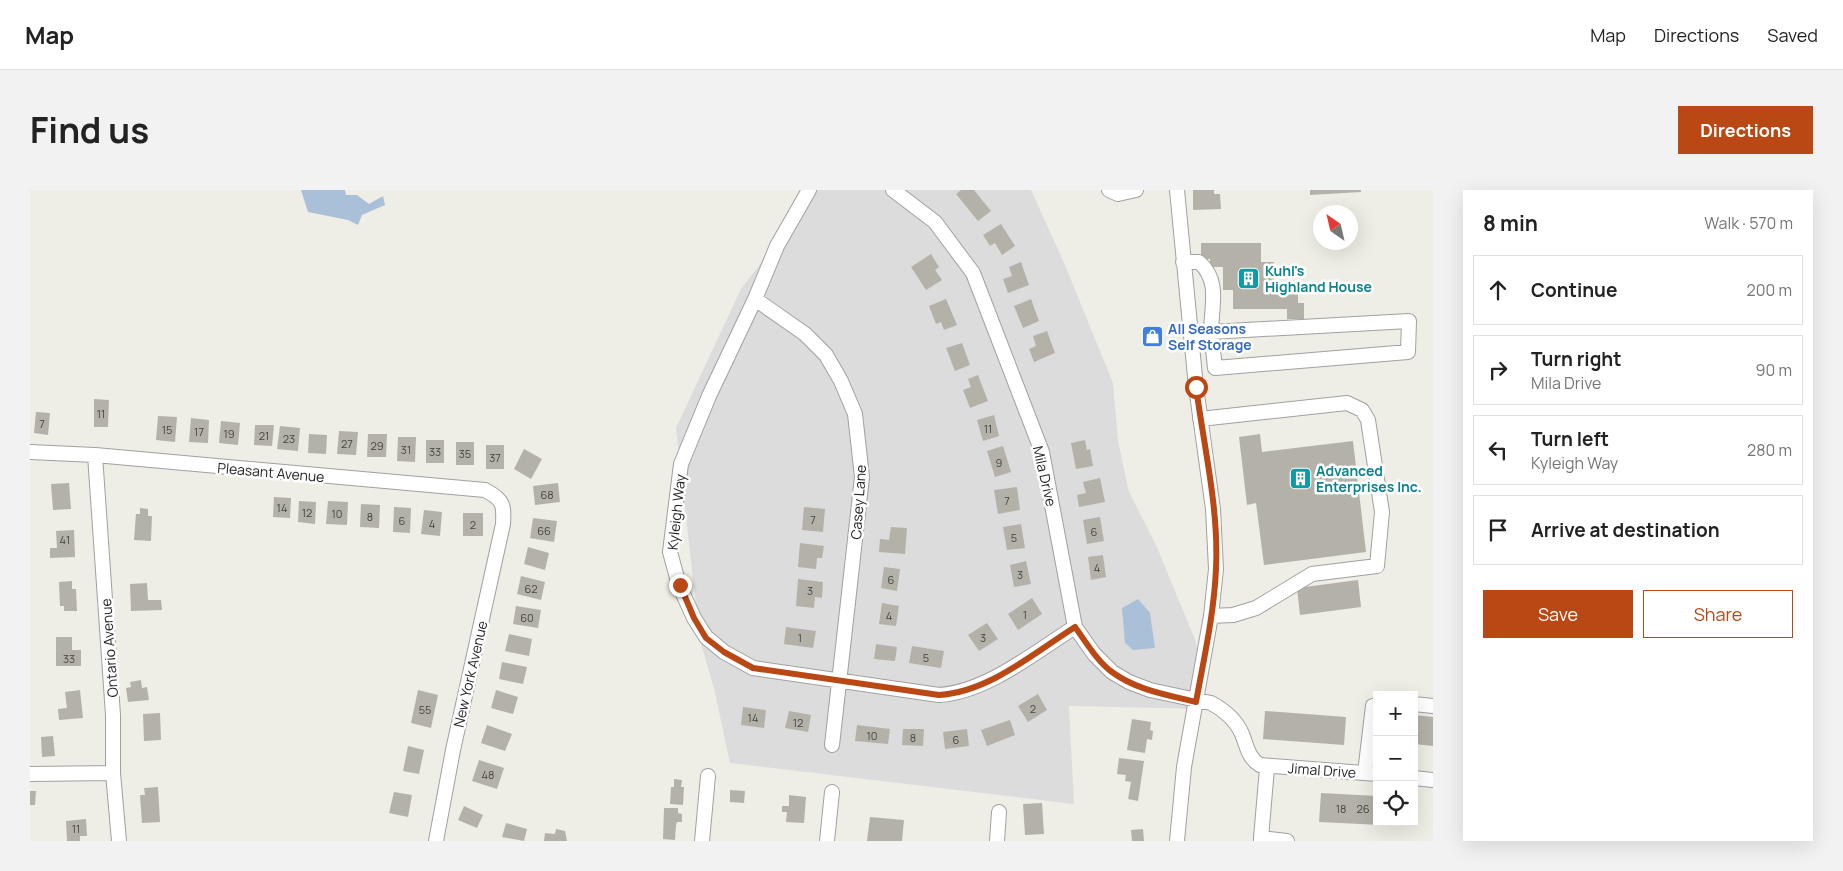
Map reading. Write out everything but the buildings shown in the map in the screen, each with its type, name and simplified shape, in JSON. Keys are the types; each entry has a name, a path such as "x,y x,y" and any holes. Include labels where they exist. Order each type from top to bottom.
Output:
{"street":[{"name":"Kyleigh Way","path":"809,190 777,246 756,299 719,372 681,464 670,552 680,585 694,618 706,638 724,652 753,668 939,695 955,694 991,680 1075,627"},
{"name":"Mila Drive","path":"893,190 935,222 973,273 1042,452 1075,627 1094,654 1112,672 1129,682 1150,690 1196,702"},
{"path":"1109,190 1118,194 1136,190"},
{"path":"1177,190 1200,419 1213,509 1216,569 1211,616 1184,767 1177,841"},
{"path":"1183,262 1199,262 1210,278 1214,293 1211,332 1215,368 1408,352 1409,321 1211,332 1191,334"},
{"name":"Casey Lane","path":"756,299 805,334 826,355 841,381 856,414 862,478 832,745"},
{"path":"1200,419 1347,403 1362,410 1368,420 1382,512 1377,566 1312,574 1256,608 1233,615 1211,616"},
{"name":"Pleasant Avenue","path":"30,452 95,455 485,490 497,496 504,507"},
{"name":"Ontario Avenue","path":"95,455 113,715 113,773 119,841"},
{"name":"New York Avenue","path":"436,841 453,750 503,524 504,507"},
{"path":"1196,702 1211,703 1228,715 1241,732 1254,762 1267,768 1261,840 1287,841"},
{"path":"1418,704 1433,706"},
{"path":"1371,774 1373,706"},
{"name":"Jimal Drive","path":"1267,768 1371,774"},
{"path":"30,774 113,773"},
{"path":"702,841 708,776"},
{"path":"1418,778 1433,780"},
{"path":"827,841 832,792"},
{"path":"997,841 999,812"}],"shaded area":[{"path":"817,190 1031,190 1065,265 1113,383 1118,441 1129,492 1156,545 1196,642 1205,709 1069,706 1074,804 730,763 714,688 700,641 676,428 741,289"}],"water":[{"path":"301,190 345,190 346,195 357,195 369,204 383,196 385,205 362,215 358,225 348,220 308,212"},
{"path":"1138,599 1150,613 1155,648 1133,650 1125,643 1122,608"}],"place":[{"name":"Kuhl's Highland House","path":"1249,278"},
{"name":"All Seasons Self Storage","path":"1152,336"},
{"name":"Advanced Enterprises Inc.","path":"1300,478"}],"route":[{"path":"680,585 694,618 706,638 724,652 753,668 939,695 955,694 991,680 1075,627 1094,654 1112,672 1129,682 1150,690 1196,702 1211,616 1216,569 1213,509 1196,387"}]}
